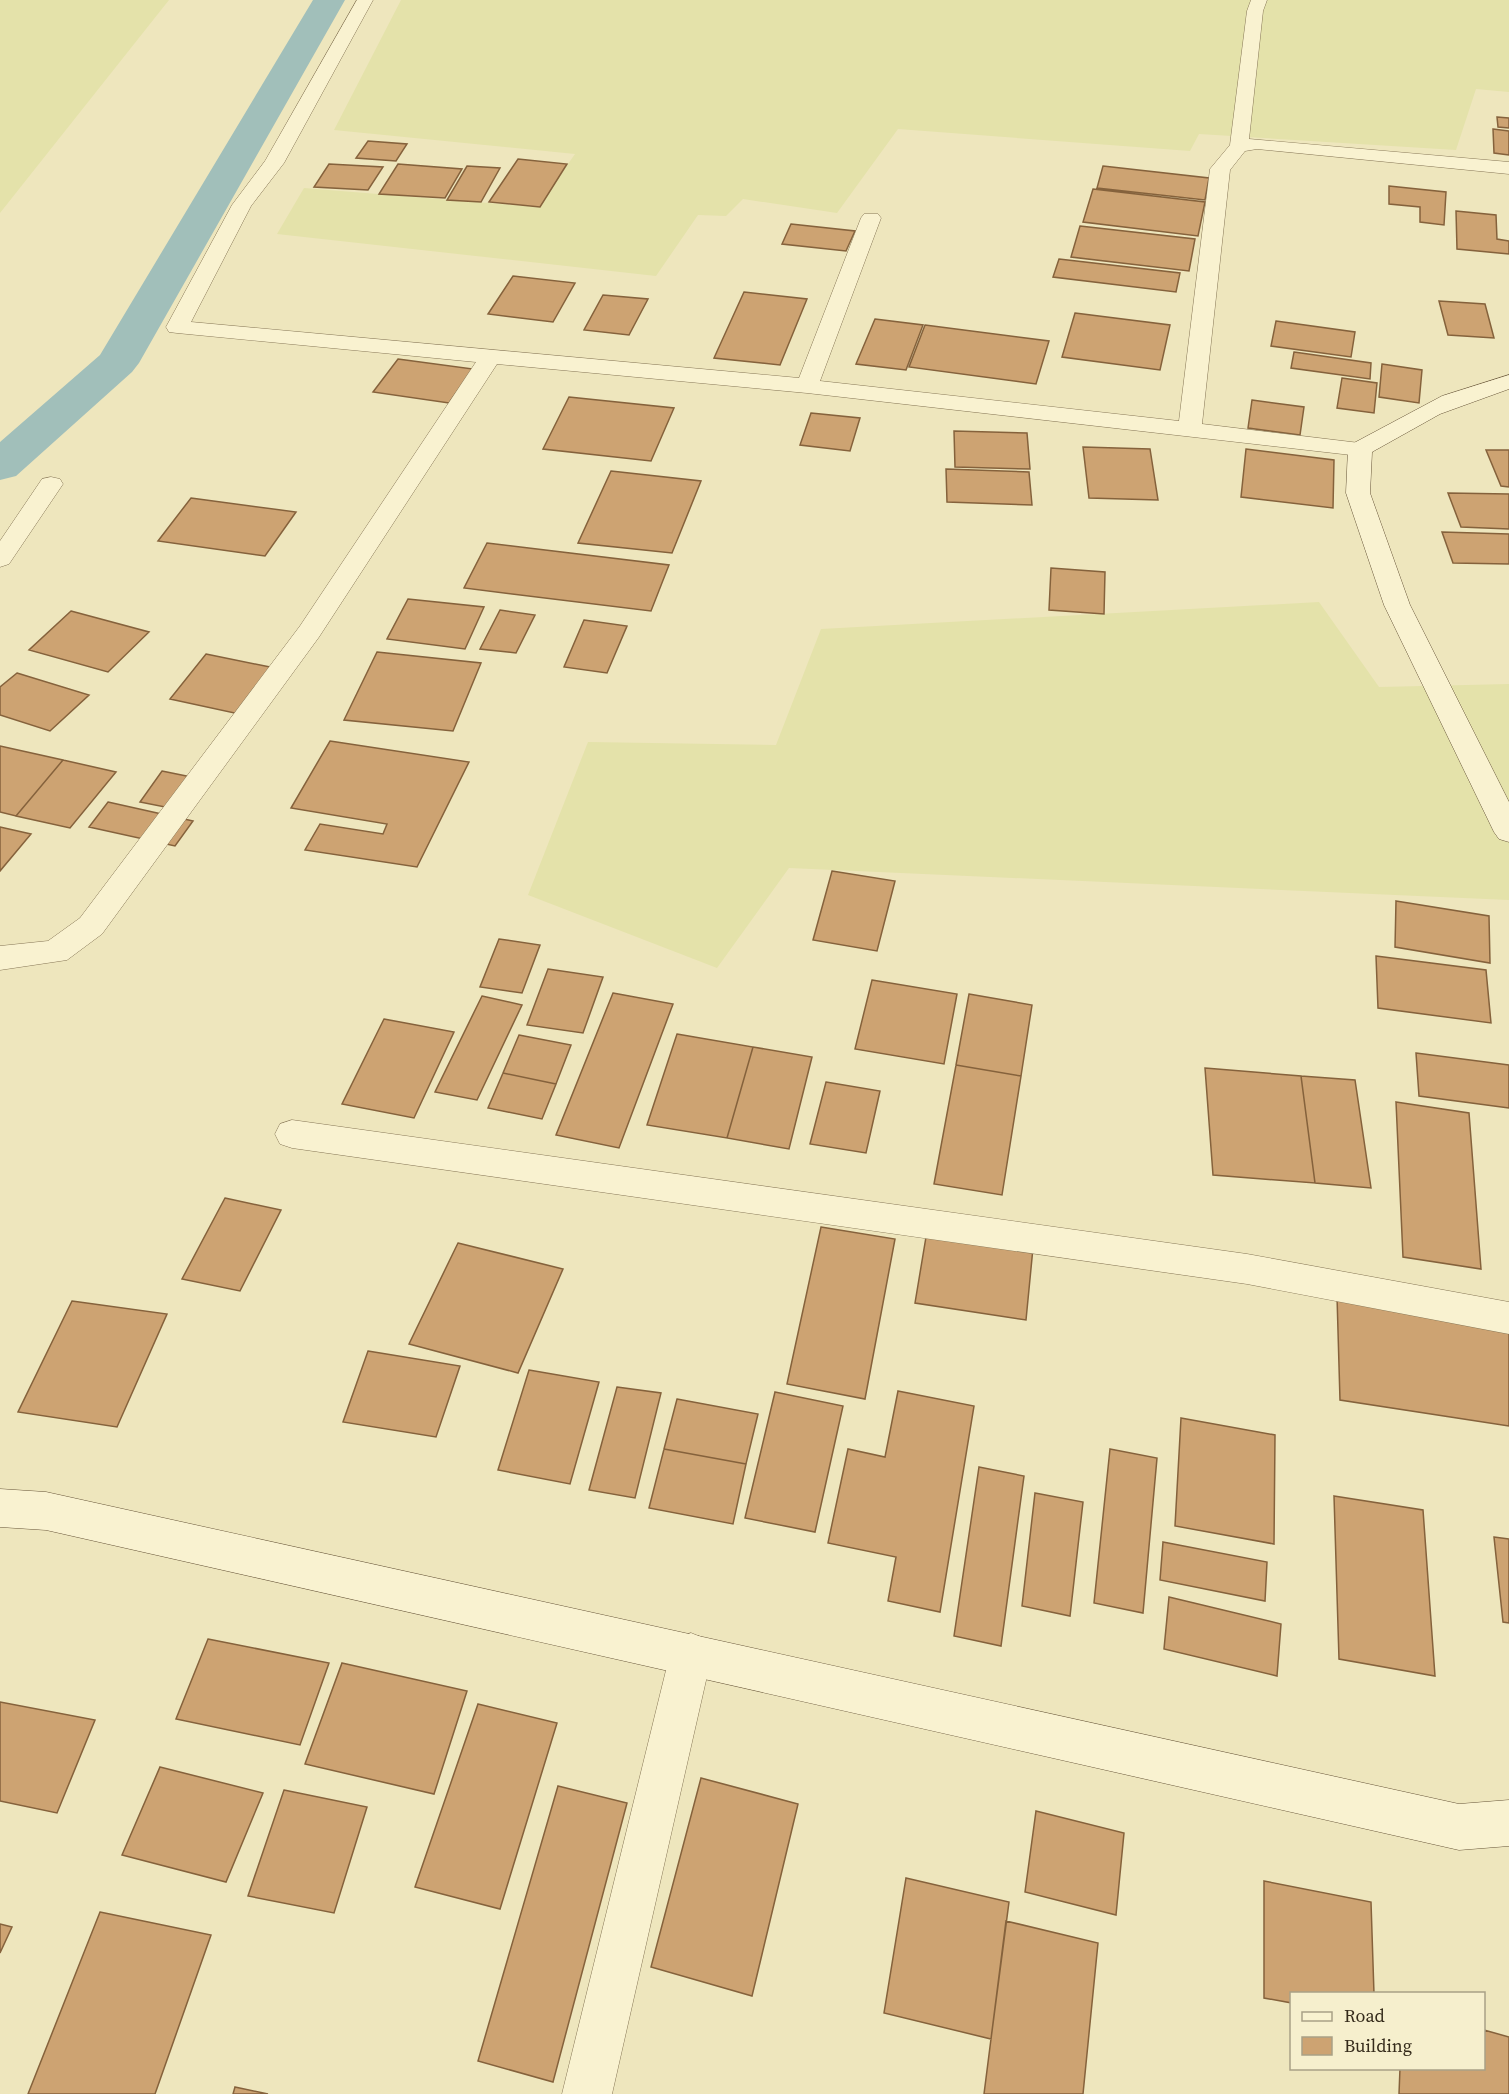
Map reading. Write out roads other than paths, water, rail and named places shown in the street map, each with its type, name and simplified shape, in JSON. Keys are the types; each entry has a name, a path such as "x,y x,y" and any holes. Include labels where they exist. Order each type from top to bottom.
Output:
{"street":[{"path":"365,0 274,162 242,205 177,327 807,386 1360,449 1422,412 1479,389 1509,382"},
{"path":"1190,429 1220,169 1239,146 1255,11 1259,0"},
{"path":"1239,146 1257,143 1509,168"},
{"path":"807,386 871,218"},
{"path":"0,958 56,952 91,927 310,631 491,355"},
{"path":"1360,449 1358,494 1397,605 1509,832"},
{"path":"0,559 51,484"},
{"path":"292,1134 1236,1267 1509,1318"},
{"path":"0,1508 46,1511 1459,1827 1509,1823"},
{"path":"587,2094 691,1654"}],"waterway":[{"path":"0,466 117,363 329,0"}]}
